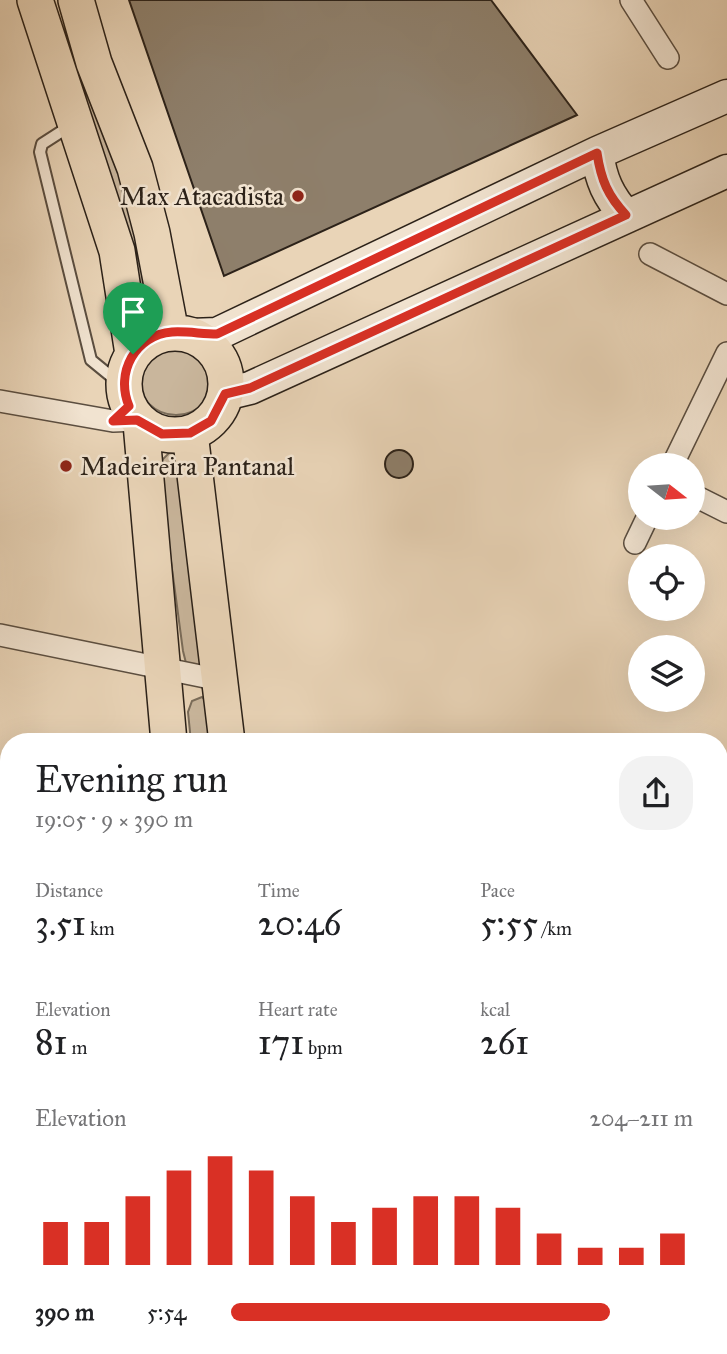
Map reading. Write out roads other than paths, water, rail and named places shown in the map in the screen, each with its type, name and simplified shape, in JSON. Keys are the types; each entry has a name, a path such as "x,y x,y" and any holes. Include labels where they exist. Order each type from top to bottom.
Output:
{"main road":[{"path":"76,0 94,63 135,168 180,334"},
{"path":"39,13 71,61 94,63"},
{"path":"39,13 117,251 129,402 168,733"},
{"path":"129,402 151,338 180,334 217,334 597,153 727,96"},
{"path":"597,153 600,176 609,197 626,215"},
{"path":"225,394 250,388 626,215 727,172"},
{"path":"129,402 162,434 190,433 211,421 225,394 225,372 221,361 206,343 180,334"},
{"path":"190,433 226,733"}],"street":[{"path":"631,0 668,58"},
{"path":"650,254 727,293"},
{"path":"679,453 727,353"},
{"path":"0,401 129,402"},
{"path":"705,501 727,512"},
{"path":"635,543 641,530"},
{"path":"0,635 220,680"}],"lane":[{"path":"75,123 42,144 40,152 91,360 129,402"}],"place":[{"name":"Max Atacadista","path":"298,196"},
{"name":"Madeireira Pantanal","path":"66,466"}]}
